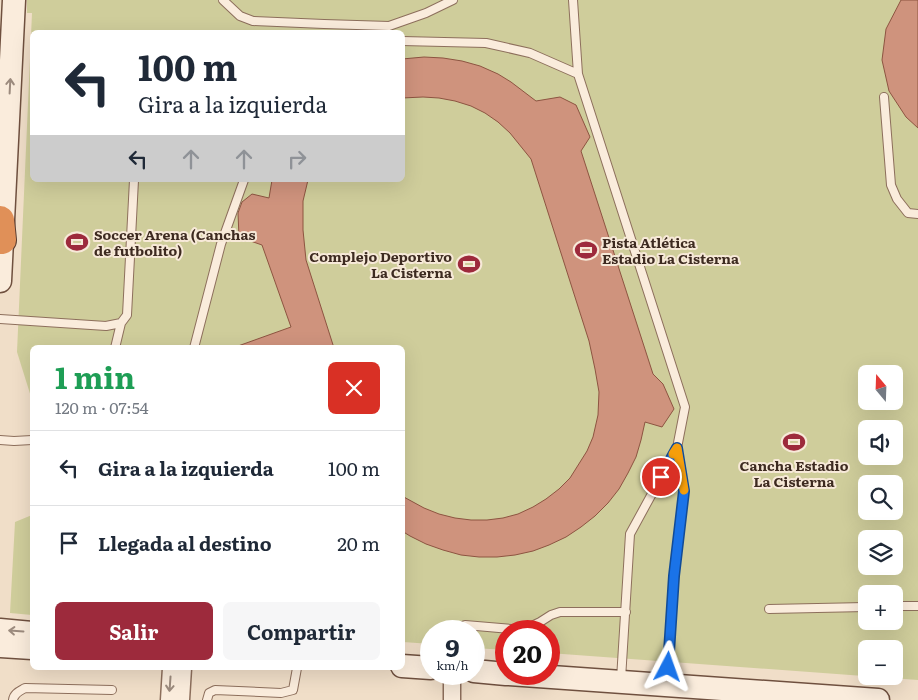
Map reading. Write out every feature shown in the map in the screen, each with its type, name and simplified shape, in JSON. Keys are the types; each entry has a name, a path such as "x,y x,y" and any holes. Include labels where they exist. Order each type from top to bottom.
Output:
{"main road":[{"path":"0,281 1,230 14,0"},
{"path":"0,630 30,633"},
{"path":"0,646 30,648"},
{"path":"405,666 420,667"},
{"path":"560,678 813,698 878,700"}],"street":[{"path":"169,700 171,670"},
{"path":"182,700 184,670"},
{"path":"452,685 452,700"}],"lane":[{"path":"223,0 240,16 253,21 389,26 426,14 453,0"},
{"path":"574,0 578,74 685,407 677,448 630,534 621,682"},
{"path":"405,41 486,43 530,52 578,74"},
{"path":"884,97 891,185 897,199 908,212 918,214"},
{"path":"116,345 121,323 127,315 134,182"},
{"path":"195,345 221,244 243,182"},
{"path":"0,319 106,326 121,323"},
{"path":"0,440 30,440"},
{"path":"667,685 674,576 684,491 677,448"},
{"path":"903,606 918,606"},
{"path":"770,609 858,607"},
{"path":"485,627 523,630 560,612 626,612"},
{"path":"207,700 210,693 215,690 289,692 293,690 297,670"},
{"path":"13,700 16,693 25,688 112,690"}],"shaded area":[{"name":"Complejo Deportivo La Cisterna","path":"27,0 918,0 918,680 903,679 903,640 858,640 858,676 560,654 560,620 495,620 495,649 485,649 485,620 420,620 420,643 405,642 405,345 30,345 30,394 17,352 30,58 30,182 405,182 405,30 31,30 32,13 27,13"},
{"path":"30,516 30,615 10,613 15,522"}],"building":[{"path":"901,0 918,0 918,128 906,117 889,91 882,60 886,29"},
{"name":"Pista Atlética Estadio La Cisterna","path":"424,57 462,61 498,74 536,101 560,97 576,105 590,137 581,151 653,374 663,384 674,409 662,427 645,422 636,457 619,489 608,503 595,516 566,537 533,551 497,557 461,555 426,544 405,533 405,498 439,514 471,520 503,518 518,514 546,499 570,478 587,451 593,437 598,415 599,392 589,341 531,159 510,133 498,122 471,106 439,98 405,98 405,59"},
{"path":"272,182 308,182 303,201 306,260 333,345 241,345 291,327 262,245 239,237 238,213 242,202 252,194 269,198"}],"slow traffic":[{"path":"673,454 677,448 684,490"}],"place":[{"name":"Soccer Arena (Canchas de futbolito)","path":"77,242"},
{"name":"Pista Atlética Estadio La Cisterna","path":"586,250"},
{"name":"Complejo Deportivo La Cisterna","path":"469,264"},
{"name":"Cancha Estadio La Cisterna","path":"794,442"}],"route":[{"path":"661,477 677,448 684,491 674,576 668,667"}]}
